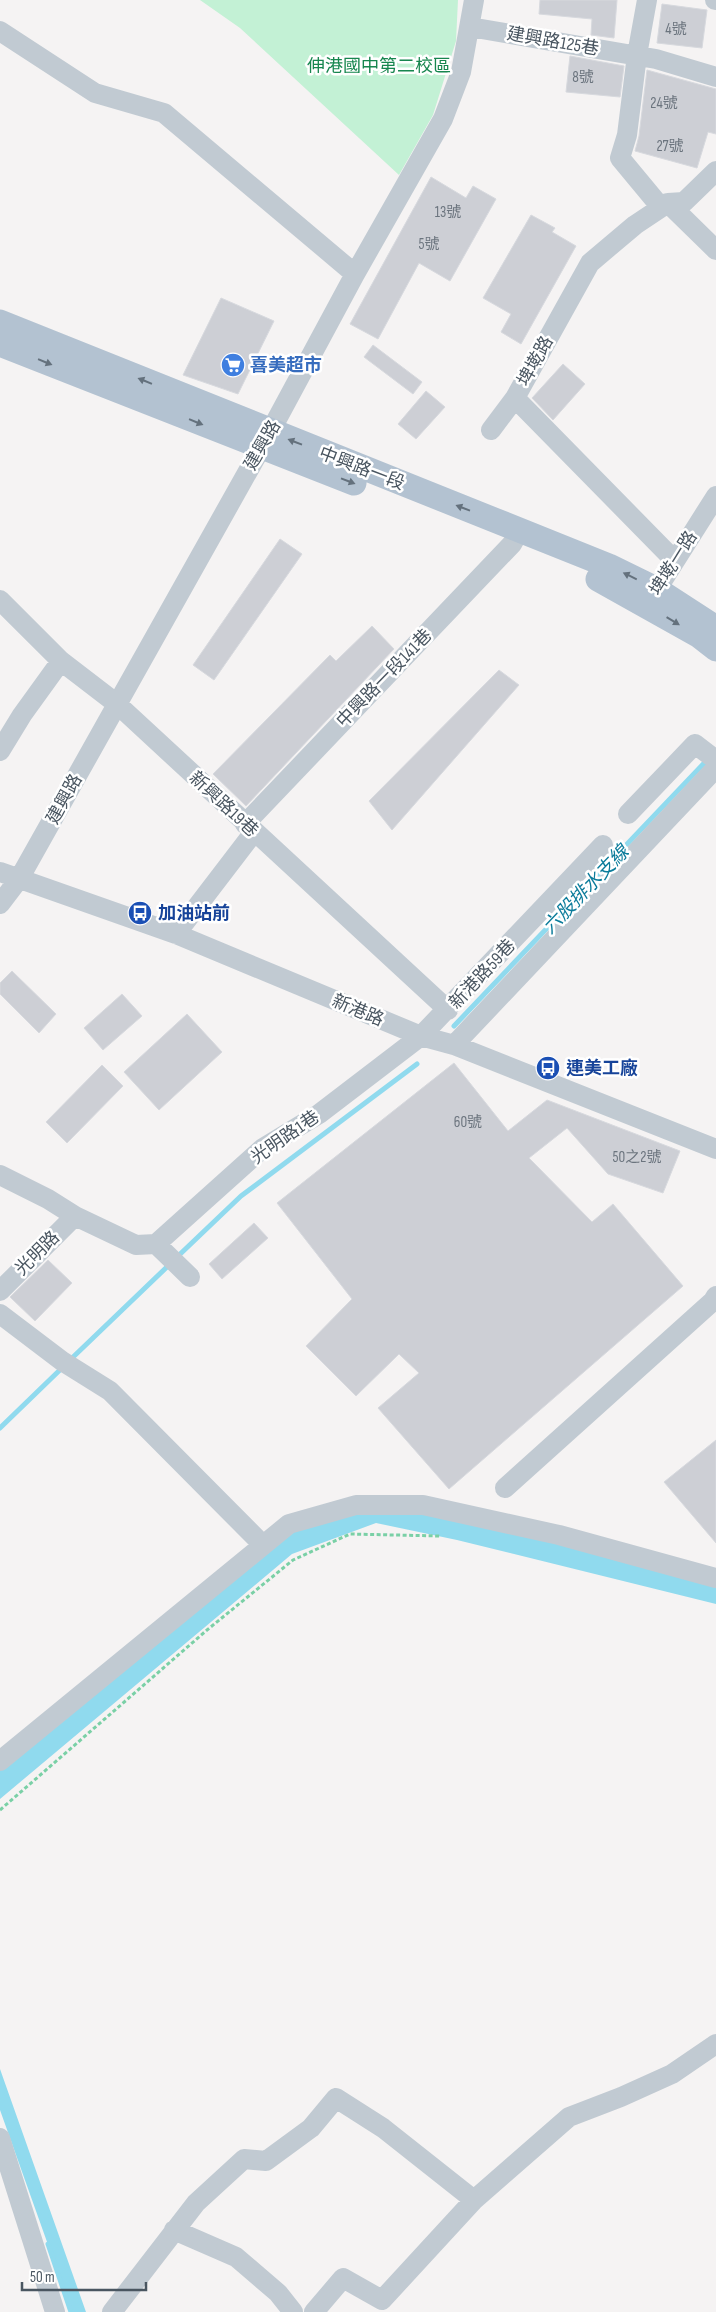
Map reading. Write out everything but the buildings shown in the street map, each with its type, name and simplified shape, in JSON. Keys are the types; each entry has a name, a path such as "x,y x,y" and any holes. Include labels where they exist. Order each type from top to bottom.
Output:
{"main road":[{"name":"中興路一段","path":"0,322 265,440"},
{"name":"中興路一段","path":"0,344 265,440 516,537 608,566 651,597 716,649"},
{"name":"中興路一段","path":"651,597 716,628"}],"street":[{"name":"建興路","path":"0,904 19,879 443,119 461,72 474,0"},
{"path":"648,0 636,56 627,135 620,158 659,205 668,203 716,250"},
{"name":"建興路125巷","path":"470,27 656,59 716,78"},
{"path":"0,31 95,93 164,113 355,274"},
{"name":"埤墘路","path":"674,560 515,398 590,263 635,225 668,203 684,202 716,171"},
{"path":"491,430 515,398"},
{"name":"埤墘一路","path":"651,597 716,496"},
{"name":"中興路一段141巷","path":"176,934 249,828 516,537"},
{"name":"新興路19巷","path":"0,600 61,661 117,704 448,1010"},
{"path":"0,751 22,715 61,661"},
{"path":"628,814 695,744 716,760"},
{"path":"454,1045 716,768"},
{"name":"新港路59巷","path":"420,1036 448,1010 603,845"},
{"name":"新港路","path":"0,872 176,934 420,1036 454,1045 716,1149"},
{"name":"光明路1巷","path":"0,1175 48,1199 75,1216 173,1260 263,1148 319,1114 420,1036"},
{"name":"光明路","path":"0,1291 75,1216"},
{"path":"505,1488 713,1302 716,1296"},
{"path":"0,1314 68,1365 110,1391 263,1545"},
{"path":"0,1761 289,1524 356,1505 423,1506 559,1534 716,1578"},
{"path":"314,2312 344,2278 382,2300 474,2200 569,2117 621,2098 672,2074 716,2044"},
{"path":"112,2312 196,2203 244,2159 266,2161 310,2128 336,2098 383,2128 474,2200"},
{"path":"0,2138 55,2312"},
{"path":"174,2230 236,2257 278,2293 293,2312"}],"path":[{"path":"0,1810 207,1630 292,1560 350,1534 440,1536"}],"green space":[{"name":"伸港國中第二校區","path":"200,0 458,0 456,41 433,115 399,175 240,28"}],"water":[{"path":"360,1509 442,1512 716,1584 716,1604 457,1540 376,1523 292,1554 0,1799 0,1766 299,1528"},
{"path":"0,2069 86,2312 72,2312 0,2110"}],"waterway":[{"name":"六股排水支線","path":"454,1026 709,758"},
{"path":"176,1258 241,1196 417,1064"},
{"path":"70,1360 170,1264"},
{"path":"0,1428 64,1366"},
{"path":"48,2244 71,2312"}],"place":[{"name":"喜美超市","path":"233,365"},
{"name":"加油站前","path":"140,913"},
{"name":"連美工廠","path":"548,1068"}]}
